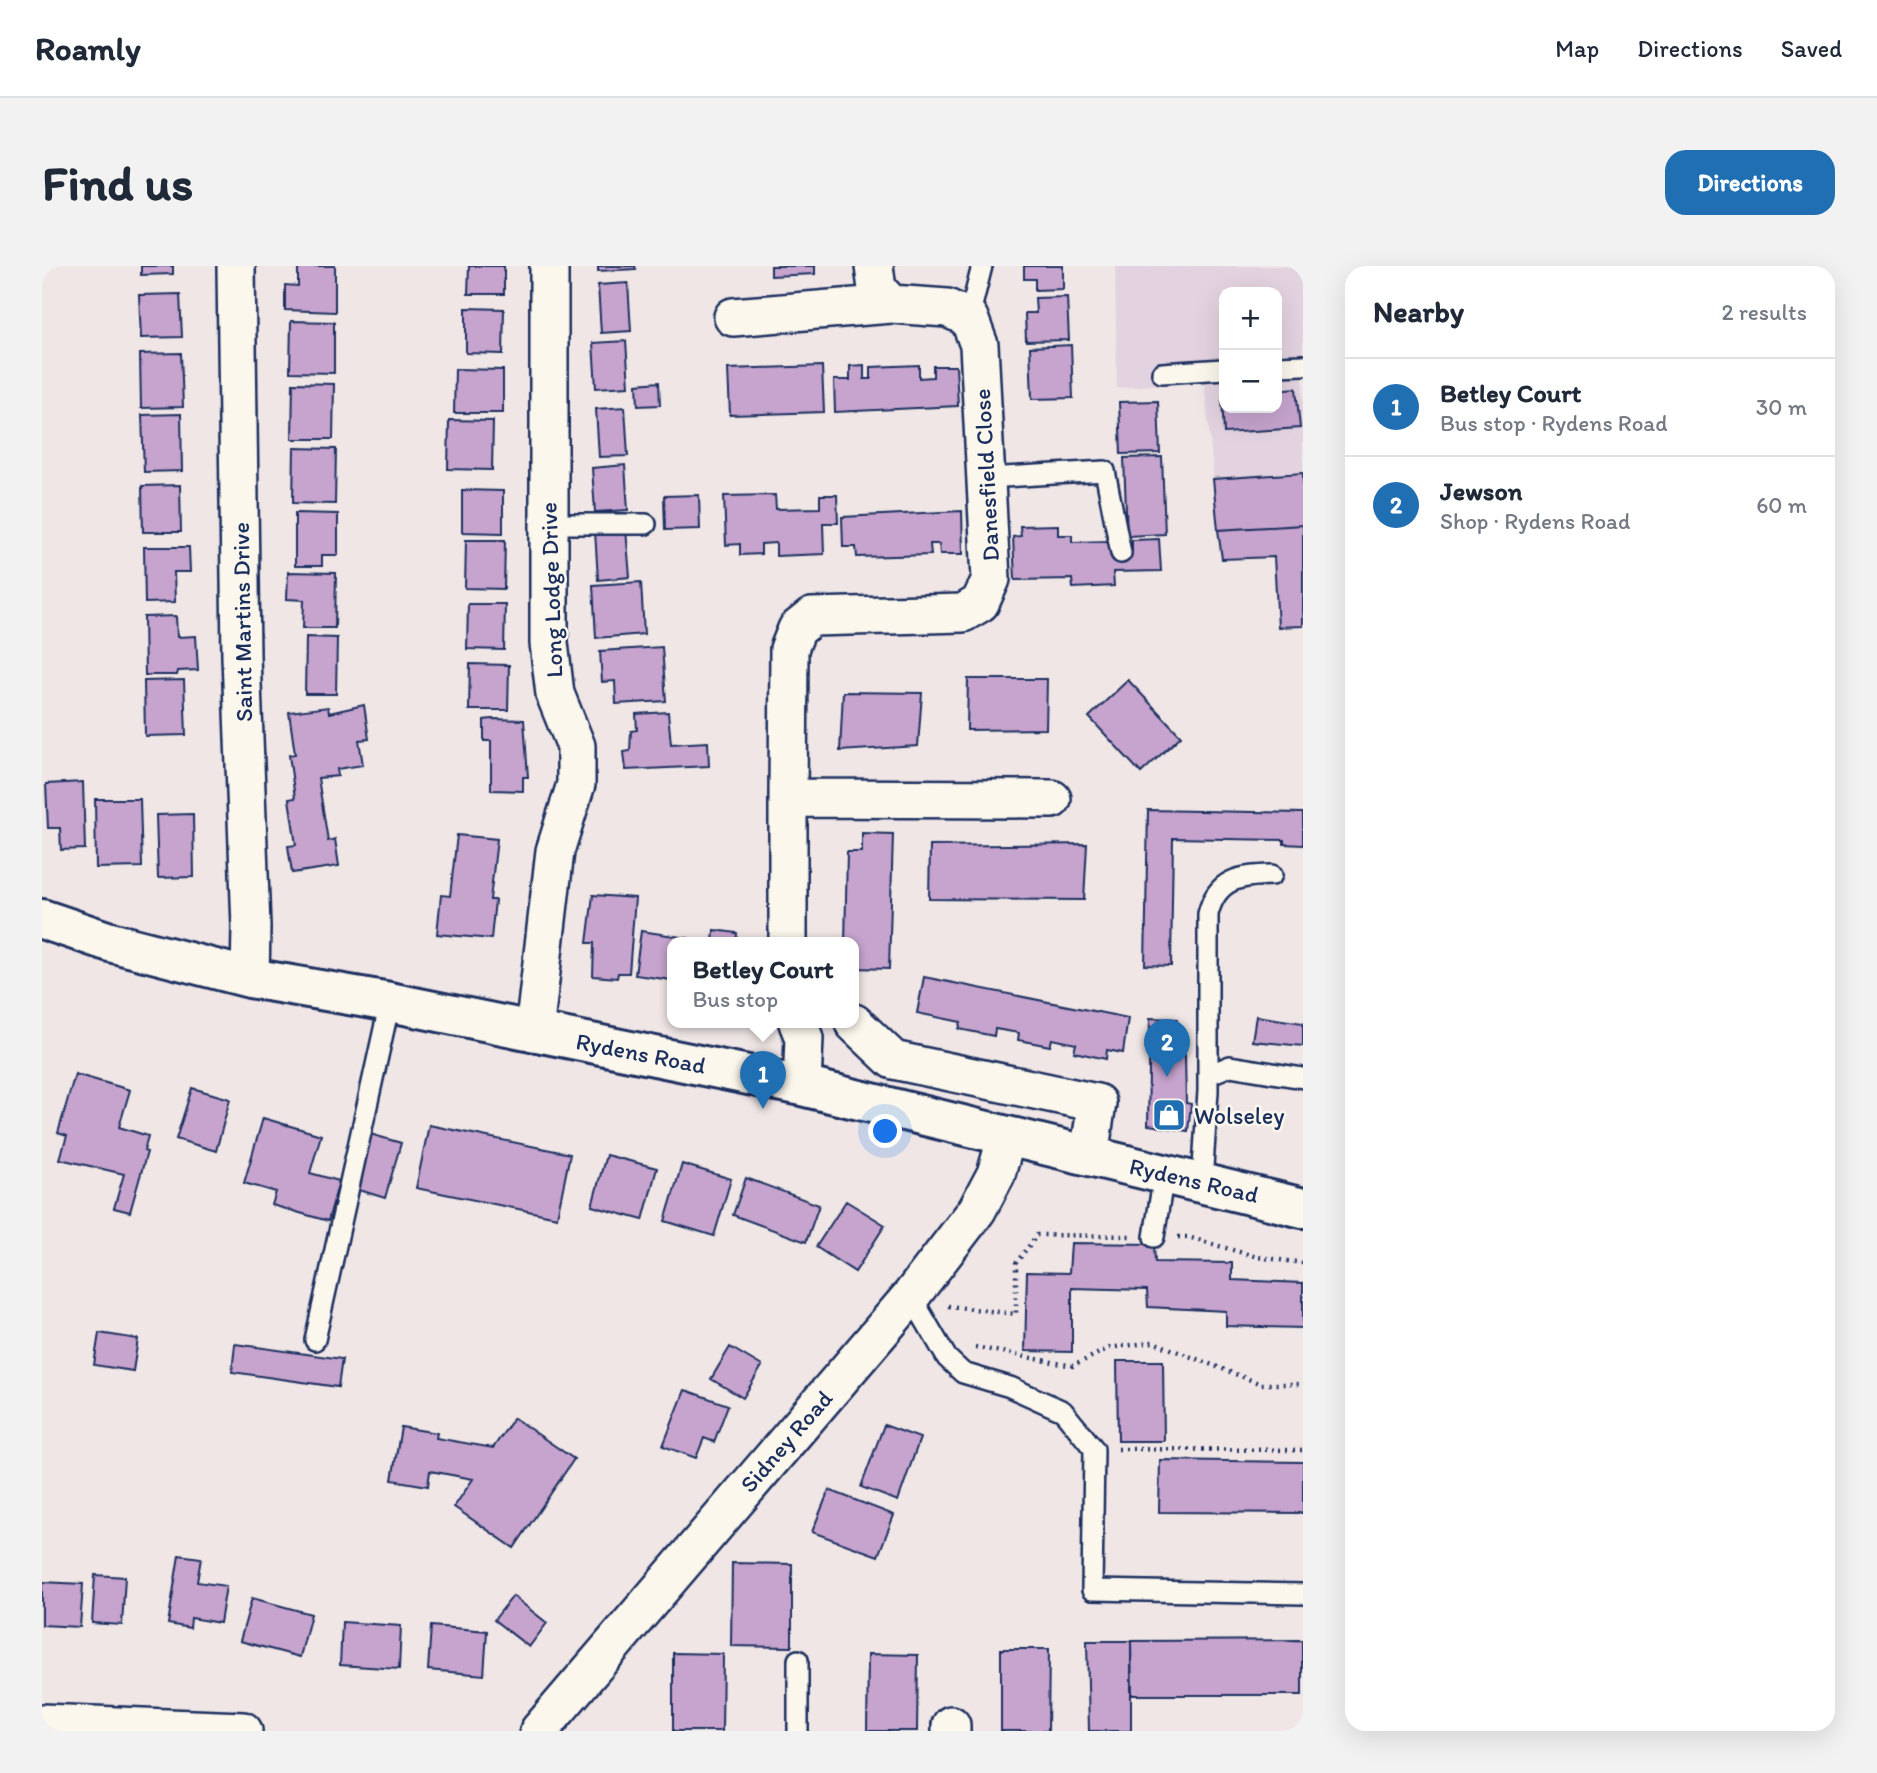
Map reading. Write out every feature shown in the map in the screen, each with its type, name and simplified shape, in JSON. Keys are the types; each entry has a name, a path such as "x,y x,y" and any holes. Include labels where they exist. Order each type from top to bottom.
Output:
{"street":[{"name":"Saint Martins Drive","path":"236,266 241,656 251,927 250,978"},
{"name":"Long Lodge Drive","path":"534,1032 555,851 576,784 576,746 555,694 549,643 549,266"},
{"path":"874,266 877,289 891,304"},
{"path":"733,317 891,304 947,307 969,318"},
{"name":"Danesfield Close","path":"788,937 789,649 797,629 812,617 963,613 980,603 991,579 979,345 969,318"},
{"path":"788,798 1052,799"},
{"name":"Rydens Road","path":"42,919 110,942 250,978 390,1002 802,1086 1296,1204"},
{"path":"800,1028 804,1038 802,1086"},
{"path":"859,1028 893,1060 1097,1103 1089,1155"},
{"name":"Sidney Road","path":"555,1725 977,1210 996,1174 1007,1136"},
{"path":"42,1723 243,1731"}],"lane":[{"path":"969,318 982,266"},
{"path":"1282,366 1303,365"},
{"path":"1162,373 1219,369"},
{"path":"986,478 1105,471 1121,553"},
{"path":"549,524 646,524"},
{"path":"1202,1182 1208,1074 1206,981 1210,906 1221,889 1241,876 1272,875"},
{"path":"315,1340 390,1002"},
{"path":"1208,1074 1230,1066 1303,1078"},
{"path":"1154,1237 1164,1174"},
{"path":"920,1282 947,1358 963,1373 1010,1387 1063,1411 1094,1449 1091,1590 1303,1594"},
{"path":"798,1660 798,1731"}],"path":[{"path":"948,1306 1016,1314 1016,1263 1037,1235 1188,1237 1257,1256 1303,1263"},
{"path":"920,1282 948,1306 953,1316"},
{"path":"971,1346 1073,1366 1109,1348 1153,1342 1261,1384 1303,1384"},
{"path":"1094,1449 1303,1450"}],"shaded area":[{"path":"1115,266 1303,266 1303,626 1278,627 1274,557 1222,559 1204,381 1117,388"}],"building":[{"path":"141,266 173,266 173,274 141,275"},
{"path":"298,266 335,266 335,312 285,310 285,285 298,286"},
{"path":"469,266 504,266 504,294 468,294"},
{"path":"598,266 635,266 636,269 598,271"},
{"path":"771,266 815,266 815,274 771,276"},
{"path":"1024,266 1063,266 1063,289 1035,290 1035,279 1024,279"},
{"path":"628,283 631,331 601,333 598,285"},
{"path":"180,294 182,337 141,338 139,295"},
{"path":"1067,297 1069,340 1026,341 1025,313 1036,313 1035,298"},
{"path":"466,308 504,309 503,354 466,353"},
{"path":"291,321 334,322 334,373 290,372"},
{"path":"626,341 629,386 596,388 593,343"},
{"path":"1071,345 1073,398 1032,399 1030,347"},
{"path":"181,353 183,407 141,408 140,354"},
{"path":"864,365 864,379 871,379 871,367 919,365 919,378 933,377 933,366 956,366 958,406 835,412 834,380 850,380 850,366"},
{"path":"822,366 824,412 730,415 728,369"},
{"path":"455,369 503,370 503,413 454,413"},
{"path":"659,382 660,405 638,406 637,384"},
{"path":"293,383 334,384 333,439 292,439"},
{"path":"1296,388 1300,428 1224,433 1223,413 1282,413 1282,389"},
{"path":"1158,401 1160,453 1121,454 1119,402"},
{"path":"625,407 628,456 599,457 596,409"},
{"path":"181,414 182,471 144,472 142,415"},
{"path":"449,420 493,421 492,470 448,469"},
{"path":"294,448 336,449 335,504 293,503"},
{"path":"1162,457 1165,534 1127,536 1124,458"},
{"path":"625,465 628,510 595,512 592,468"},
{"path":"1303,473 1303,525 1218,530 1213,479"},
{"path":"180,485 181,532 143,532 142,486"},
{"path":"462,490 503,491 503,533 462,532"},
{"path":"699,495 700,529 665,530 664,496"},
{"path":"775,495 776,509 820,508 820,495 837,495 838,523 823,523 824,554 776,556 776,543 761,544 761,554 740,555 740,544 726,545 724,496"},
{"path":"962,511 963,554 940,554 939,544 930,544 931,555 857,557 856,547 843,547 842,517"},
{"path":"295,513 338,514 338,555 322,555 322,566 295,566"},
{"path":"1058,525 1058,535 1072,535 1072,542 1112,541 1113,554 1132,553 1132,540 1159,539 1161,571 1113,572 1114,586 1073,588 1072,579 1015,580 1013,537 1021,536 1020,526"},
{"path":"1303,525 1303,626 1278,627 1274,557 1222,559 1218,530"},
{"path":"626,529 630,577 598,580 595,531"},
{"path":"466,540 505,540 504,589 465,588"},
{"path":"144,547 189,547 190,572 174,572 175,602 145,603"},
{"path":"288,572 336,573 335,628 303,628 304,600 287,599"},
{"path":"641,582 644,634 596,638 593,585"},
{"path":"468,604 505,604 504,650 467,649"},
{"path":"176,616 177,637 196,636 198,670 178,671 177,675 145,675 144,617"},
{"path":"306,637 337,638 336,694 305,694"},
{"path":"662,647 666,701 616,704 615,681 602,682 600,651"},
{"path":"470,664 509,665 508,710 469,710"},
{"path":"968,679 1047,679 1046,729 967,730"},
{"path":"184,680 186,735 145,736 144,681"},
{"path":"1128,680 1181,736 1141,773 1089,717"},
{"path":"843,692 922,693 918,746 840,751"},
{"path":"364,705 369,739 359,740 363,765 337,769 338,776 318,778 328,841 335,839 339,866 292,873 288,846 296,845 289,799 295,798 289,755 295,754 289,712 328,707 329,713"},
{"path":"668,712 671,744 708,742 709,766 626,770 624,752 630,751 631,731 637,730 636,714"},
{"path":"484,720 524,720 528,777 523,777 523,791 491,790 491,741 484,741"},
{"path":"83,782 85,849 61,850 60,828 48,828 46,784"},
{"path":"95,799 140,799 142,867 96,868"},
{"path":"1148,810 1303,813 1303,845 1284,844 1284,840 1173,838 1171,966 1145,965"},
{"path":"193,814 194,877 158,878 156,815"},
{"path":"862,833 893,834 889,969 859,968 859,937 845,937 847,852 862,852"},
{"path":"457,835 497,839 490,900 495,900 491,939 437,934 441,895 450,896"},
{"path":"1087,844 1084,900 929,899 930,846"},
{"path":"593,895 635,898 629,973 618,973 617,978 593,976 594,943 587,943"},
{"path":"714,930 737,933 737,937 713,937"},
{"path":"641,931 681,937 667,937 667,979 635,975"},
{"path":"924,977 1128,1018 1123,1053 1107,1050 1106,1059 1074,1052 1076,1044 1052,1039 1050,1046 1018,1040 1019,1033 995,1029 994,1036 959,1029 961,1022 917,1013"},
{"path":"1256,1016 1303,1023 1303,1046 1252,1041"},
{"path":"1150,1018 1177,1019 1179,1056 1185,1055 1186,1103 1191,1104 1188,1131 1148,1125"},
{"path":"75,1074 130,1090 119,1127 148,1136 144,1151 147,1152 130,1212 114,1208 124,1174 60,1159 67,1136 58,1133"},
{"path":"192,1088 230,1099 216,1151 176,1139"},
{"path":"263,1118 321,1135 310,1173 339,1181 328,1221 272,1205 276,1192 244,1183"},
{"path":"429,1125 570,1154 557,1217 416,1188"},
{"path":"370,1134 401,1143 385,1198 353,1188"},
{"path":"606,1155 657,1168 643,1220 592,1206"},
{"path":"682,1164 731,1179 714,1236 665,1221"},
{"path":"746,1178 819,1205 806,1242 733,1215"},
{"path":"846,1201 885,1225 855,1272 816,1247"},
{"path":"1071,1243 1154,1244 1155,1262 1232,1263 1232,1280 1303,1283 1303,1328 1226,1326 1226,1311 1148,1307 1147,1290 1072,1288 1072,1352 1025,1351 1027,1272 1069,1273"},
{"path":"99,1333 138,1339 133,1371 94,1365"},
{"path":"235,1344 342,1359 338,1387 232,1372"},
{"path":"730,1347 762,1366 743,1398 711,1379"},
{"path":"1117,1361 1163,1361 1164,1441 1118,1441"},
{"path":"685,1390 728,1405 714,1442 704,1438 696,1458 663,1446"},
{"path":"514,1418 574,1459 514,1548 454,1507 473,1479 430,1471 428,1486 392,1480 401,1427 437,1433 436,1438 493,1448"},
{"path":"884,1425 920,1438 898,1501 861,1487"},
{"path":"1160,1460 1303,1462 1303,1513 1159,1512"},
{"path":"829,1490 894,1515 878,1556 812,1532"},
{"path":"179,1555 201,1558 197,1582 226,1586 220,1623 191,1618 190,1628 168,1624"},
{"path":"732,1563 792,1564 792,1647 731,1646"},
{"path":"95,1575 125,1577 122,1625 92,1623"},
{"path":"42,1582 83,1584 80,1627 42,1625"},
{"path":"513,1596 547,1623 529,1647 494,1620"},
{"path":"252,1598 311,1614 300,1657 240,1641"},
{"path":"342,1622 401,1626 399,1669 340,1665"},
{"path":"431,1626 487,1631 484,1675 428,1670"},
{"path":"1302,1640 1302,1695 1132,1695 1131,1641"},
{"path":"1087,1641 1131,1641 1131,1731 1089,1731"},
{"path":"1001,1649 1049,1649 1048,1731 1001,1731"},
{"path":"673,1653 723,1654 722,1731 673,1731"},
{"path":"868,1654 918,1655 917,1731 867,1731"}],"place":[{"name":"Jewson","path":"1167,1077"},
{"name":"Betley Court","path":"763,1109"},
{"name":"Wolseley","path":"1169,1115"}]}
